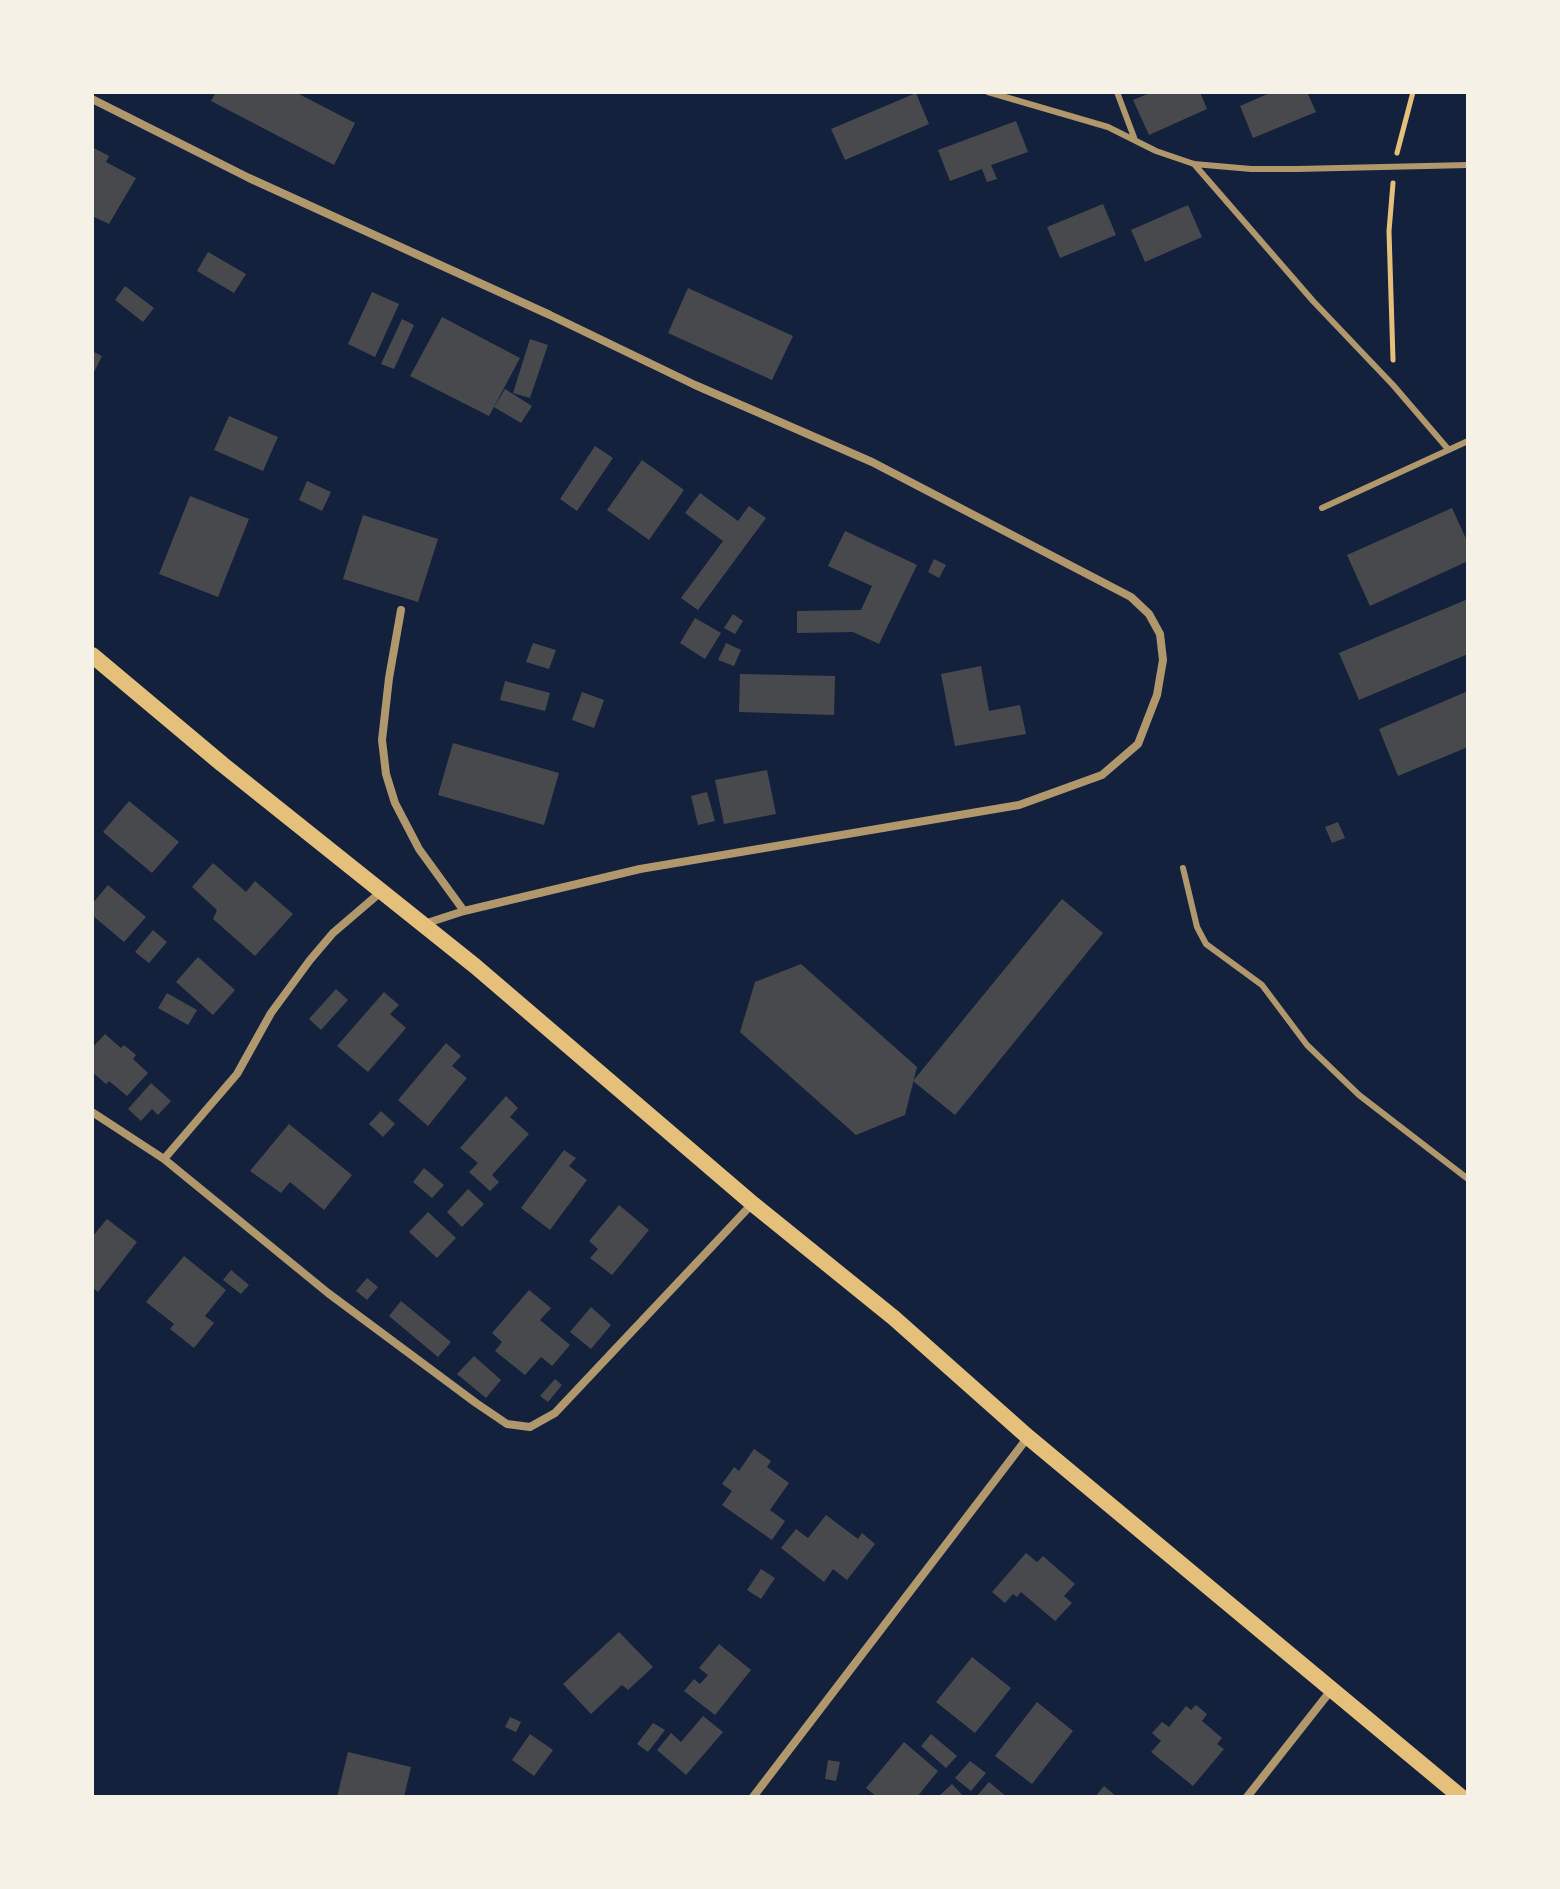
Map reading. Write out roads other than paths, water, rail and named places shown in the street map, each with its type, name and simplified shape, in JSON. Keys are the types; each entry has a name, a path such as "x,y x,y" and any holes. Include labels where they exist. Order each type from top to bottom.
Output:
{"main road":[{"path":"92,655 222,764 424,924 753,1204 894,1318 1028,1437 1461,1797"}],"street":[{"path":"92,99 249,178 550,315 695,385 872,462 1131,597 1149,614 1160,634 1163,660 1157,695 1138,744 1102,775 1019,805 693,859 577,883 424,924"},
{"path":"401,610 382,740 386,774 395,803 419,849 464,911"},
{"path":"164,1159 237,1074 271,1013 300,972 333,933 382,890"},
{"path":"92,1113 164,1159 401,1349 507,1424 530,1427 555,1413 753,1204"},
{"path":"753,1797 1028,1437"},
{"path":"1247,1797 1332,1688"}],"lane":[{"path":"988,92 1108,127 1156,151 1194,164 1251,169 1468,165"},
{"path":"1117,92 1135,140"},
{"path":"1194,164 1448,449"},
{"path":"1322,508 1468,441"},
{"path":"1183,868 1197,927 1206,944 1262,985 1307,1045 1359,1095 1468,1179"}]}
